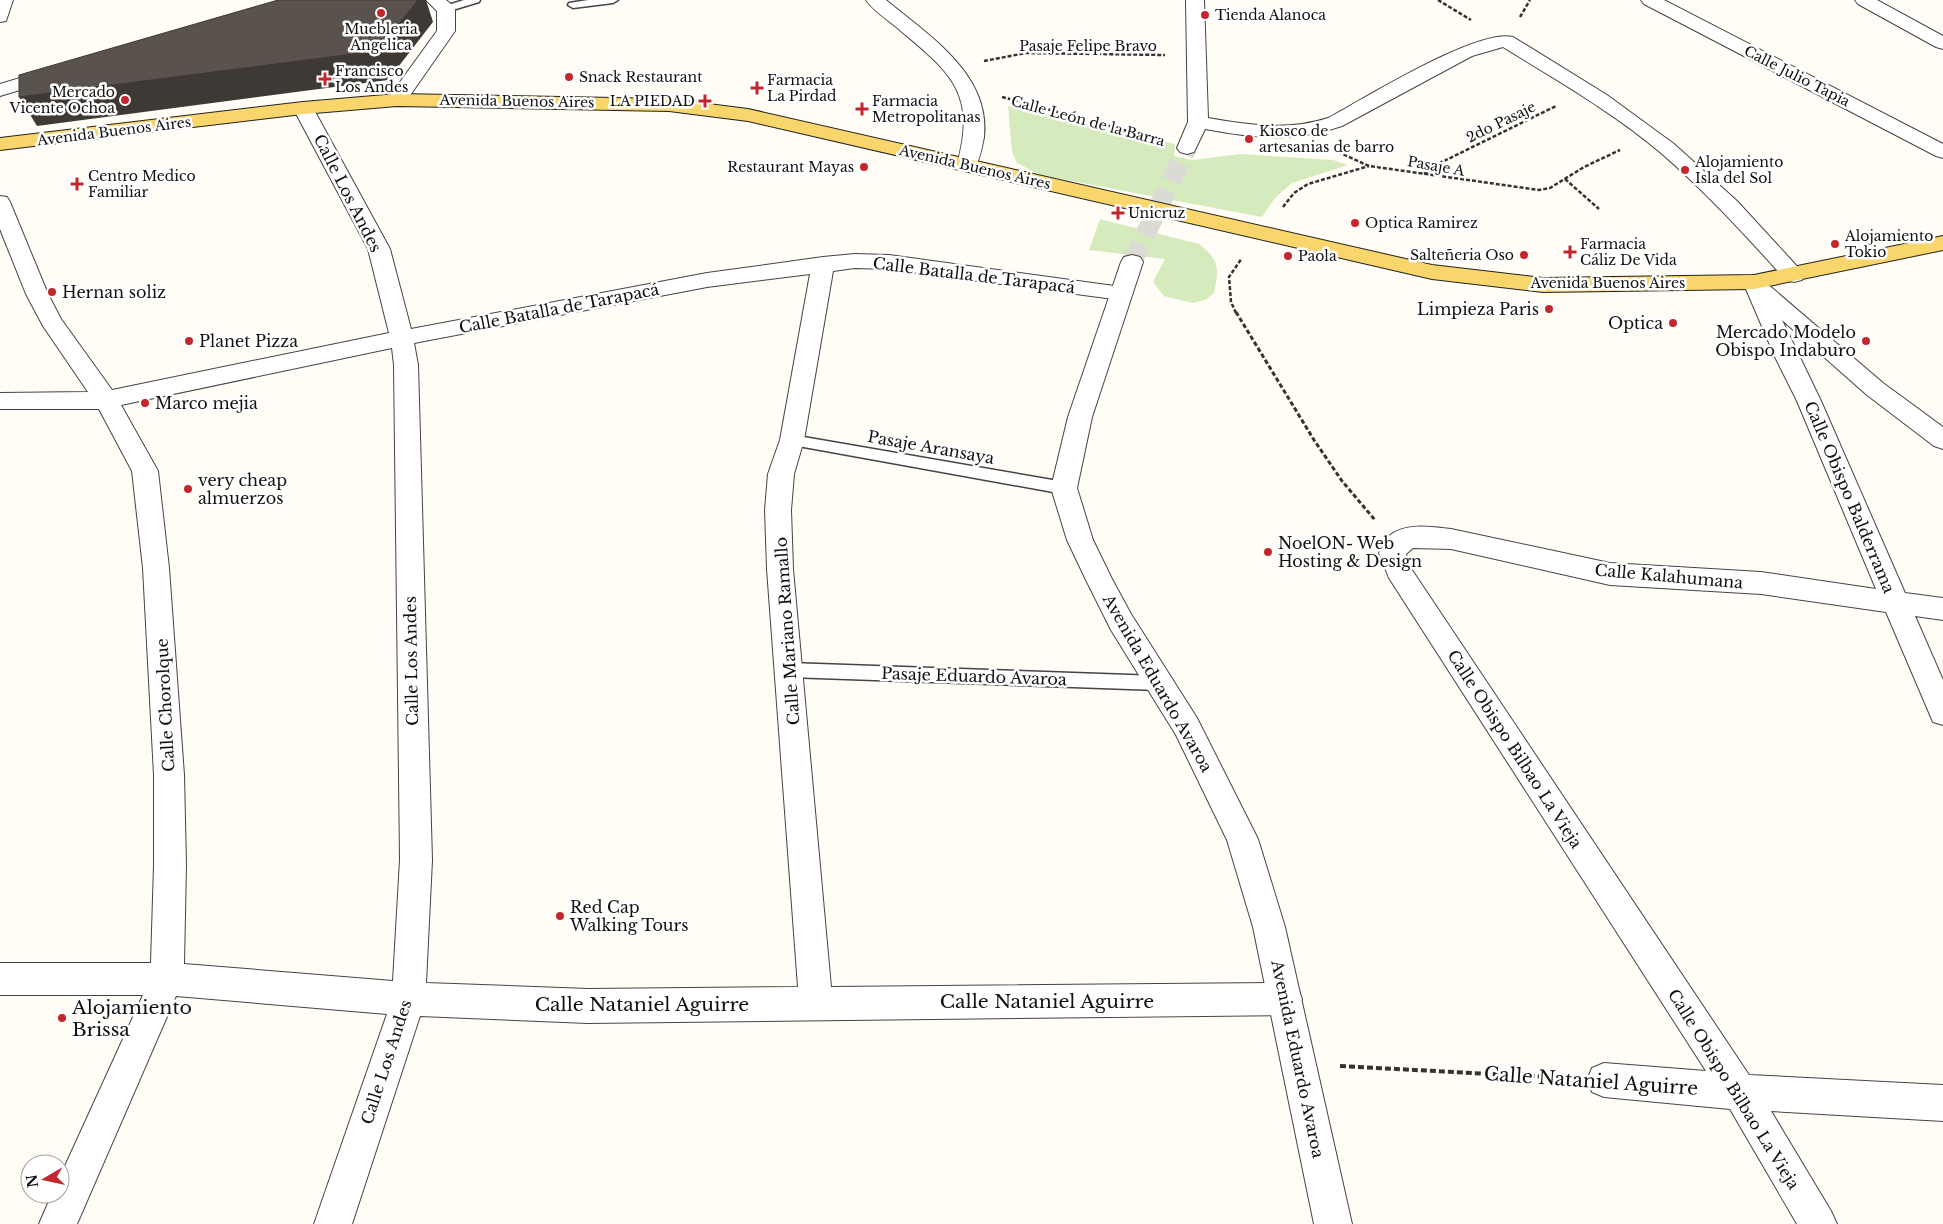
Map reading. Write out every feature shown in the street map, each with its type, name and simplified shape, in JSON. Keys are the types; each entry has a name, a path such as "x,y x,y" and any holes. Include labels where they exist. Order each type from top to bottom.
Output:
{"main road":[{"name":"Avenida Buenos Aires","path":"0,144 303,108 397,100 668,105 748,115 1258,234 1432,272 1544,285 1754,282 1943,243"}],"street":[{"path":"0,17 4,0"},
{"path":"875,0 946,61 958,74 968,91 974,109 975,125 974,145 967,165"},
{"path":"1187,147 1198,122 1198,55 1195,0"},
{"name":"Calle Julio Tapia","path":"1650,0 1943,152"},
{"path":"1864,0 1943,43"},
{"path":"397,100 446,31 440,4"},
{"path":"1198,122 1270,134 1312,130 1335,122 1465,52 1486,44 1506,41 1589,92 1656,140 1730,206 1794,275"},
{"path":"0,90 75,68"},
{"name":"Calle Los Andes","path":"303,108 379,249 402,338 406,365 416,860 408,999 333,1224"},
{"name":"Calle Chorolque","path":"0,202 37,294 51,321 106,400 145,471 156,568 169,775 170,865 167,979 58,1224"},
{"name":"Calle Batalla de Tarapacá","path":"0,401 106,400 402,338 707,280 823,264 855,261 889,262 1121,294"},
{"name":"Avenida Eduardo Avaroa","path":"1132,262 1080,417 1064,488 1080,540 1121,622 1187,727 1242,839 1269,927 1333,1224"},
{"name":"Calle Mariano Ramallo","path":"816,1002 790,670 780,569 778,510 781,474 792,440 823,264"},
{"path":"1754,282 1875,389 1943,440"},
{"name":"Calle Obispo Balderrama","path":"1754,282 1787,357 1809,401 1943,713"},
{"name":"Calle Kalahumana","path":"1399,543 1409,538 1451,539 1610,574 1761,583 1896,604 1943,609"},
{"name":"Calle Obispo Bilbao La Vieja","path":"1399,543 1392,552 1392,559 1398,572 1740,1092 1818,1224"},
{"name":"Calle Nataniel Aguirre","path":"0,978 167,979 408,999 588,1006 816,1002 1285,999"},
{"name":"Calle Nataniel Aguirre","path":"1604,1080 1740,1092 1943,1103"}],"lane":[{"path":"440,4 475,0"},
{"path":"573,5 614,0"},
{"name":"Pasaje Aransaya","path":"792,440 1064,488"},
{"name":"Pasaje Eduardo Avaroa","path":"790,670 1158,683"}],"path":[{"name":"Pasaje Felipe Bravo","path":"980,62 1026,53 1198,55"},
{"name":"2do Pasaje","path":"1424,174 1442,162 1589,92"},
{"name":"Calle León de la Barra","path":"996,96 1187,147"},
{"name":"Pasaje A","path":"1312,130 1335,151 1369,166 1486,184 1540,190 1550,188 1584,167 1624,148 1656,140"},
{"path":"1258,234 1280,212 1294,193 1308,184 1369,166"},
{"path":"1565,179 1600,209"},
{"path":"1230,277 1232,302 1242,325 1314,440 1342,481 1399,543"},
{"name":"Calle Nataniel Aguirre","path":"1299,1064 1604,1080"}],"green space":[{"path":"1008,106 1175,144 1174,156 1193,160 1240,154 1333,160 1348,165 1292,183 1275,198 1262,217 1040,175 1017,163 1012,152"},
{"path":"1100,219 1199,244 1211,255 1216,266 1217,277 1214,293 1205,300 1193,303 1164,296 1153,282 1165,259 1089,250"}],"building":[{"path":"278,0 418,0 377,51 19,97 19,75"}],"tunnel":[{"path":"1132,262 1187,148"}],"place":[{"name":"Muebleria Angelica","path":"381,13"},
{"name":"Tienda Alanoca","path":"1205,15"},
{"name":"Snack Restaurant","path":"569,77"},
{"name":"Francisco Los Andes","path":"325,79"},
{"name":"Farmacia La Pirdad","path":"757,88"},
{"name":"Mercado Vicente Ochoa","path":"125,100"},
{"name":"LA PIEDAD","path":"705,101"},
{"name":"Farmacia Metropolitanas","path":"862,109"},
{"name":"Kiosco de artesanias de barro","path":"1249,139"},
{"name":"Restaurant Mayas","path":"864,167"},
{"name":"Alojamiento Isla del Sol","path":"1685,170"},
{"name":"Centro Medico Familiar","path":"77,184"},
{"name":"Unicruz","path":"1118,213"},
{"name":"Optica Ramirez","path":"1355,223"},
{"name":"Alojamiento Tokio","path":"1835,244"},
{"name":"Farmacia Cáliz De Vida","path":"1570,252"},
{"name":"Salteñeria Oso","path":"1524,255"},
{"name":"Paola","path":"1288,256"},
{"name":"Hernan soliz","path":"52,292"},
{"name":"Limpieza Paris","path":"1549,309"},
{"name":"Optica","path":"1673,323"},
{"name":"Planet Pizza","path":"189,341"},
{"name":"Mercado Modelo Obispo Indaburo","path":"1866,341"},
{"name":"Marco mejia","path":"145,403"},
{"name":"very cheap almuerzos","path":"188,489"},
{"name":"NoelON- Web Hosting & Design","path":"1268,552"},
{"name":"Red Cap Walking Tours","path":"560,916"},
{"name":"Alojamiento Brissa","path":"62,1018"}]}
